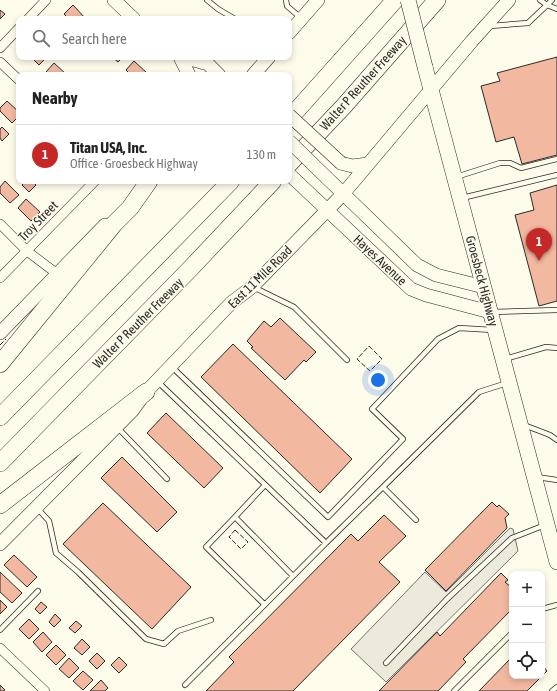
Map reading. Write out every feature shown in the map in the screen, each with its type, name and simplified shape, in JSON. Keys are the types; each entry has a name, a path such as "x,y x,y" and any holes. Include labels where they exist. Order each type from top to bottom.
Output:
{"highway":[{"path":"292,116 395,0"},
{"name":"Walter P Reuther Freeway","path":"292,161 344,106 437,0"},
{"path":"0,364 114,224 130,208 147,184"},
{"path":"0,417 228,184"},
{"name":"Walter P Reuther Freeway","path":"0,463 190,270 270,184"},
{"path":"0,505 151,387"}],"main road":[{"path":"114,0 131,16"},
{"path":"292,30 318,0"},
{"name":"Groesbeck Highway","path":"408,0 556,557"},
{"name":"East 11 Mile Road","path":"0,544 132,411 151,387 231,304 252,287 343,194 509,0"},
{"path":"182,60 188,72"},
{"path":"194,60 208,64 216,72"},
{"path":"256,72 266,60"},
{"path":"267,72 269,60"},
{"path":"292,118 340,163 352,166 368,164"},
{"name":"Hayes Avenue","path":"292,145 417,265 436,275 484,287"},
{"name":"Hayes Avenue","path":"292,177 411,289 426,295 490,312"},
{"path":"0,333 56,273 146,184"}],"street":[{"path":"31,16 46,0"},
{"path":"0,48 16,31"},
{"path":"0,62 16,77"},
{"name":"Troy Street","path":"0,278 92,184"},
{"path":"0,224 27,251 56,273"},
{"path":"0,648 45,691"}],"lane":[{"path":"208,0 218,9 230,16"},
{"path":"286,0 288,6 301,19"},
{"path":"540,0 557,9"},
{"path":"486,26 528,23 552,0"},
{"path":"454,177 500,163 510,163 521,168 557,159"},
{"path":"460,199 557,175"},
{"path":"252,287 294,307 347,360"},
{"path":"490,312 557,310"},
{"path":"171,366 328,517 403,439 372,409 438,339 459,328 495,330"},
{"path":"503,360 546,347 557,348"},
{"path":"185,685 264,604 478,392 509,382"},
{"path":"151,387 265,485 326,544"},
{"path":"520,423 536,429 557,440"},
{"path":"116,427 167,479"},
{"path":"534,477 557,480"},
{"path":"264,604 206,547 265,485"},
{"path":"383,487 416,520"},
{"path":"36,508 49,521 56,553 78,572 146,639 164,644 178,631 211,620"},
{"path":"235,517 293,576"},
{"path":"386,663 447,599 512,538 547,524"},
{"path":"0,630 38,591"},
{"path":"545,608 557,605"},
{"path":"454,691 509,636"},
{"path":"552,691 557,687"}],"shaded area":[{"path":"510,528 513,529 518,551 386,682 351,649 425,572 446,592"}],"building":[{"path":"73,5 83,16 66,16 64,14"},
{"path":"0,10 5,14 0,19"},
{"path":"557,57 557,155 522,164 514,137 496,142 481,86 500,81 497,73"},
{"path":"34,60 44,60 39,65"},
{"path":"134,61 146,72 128,72 126,70"},
{"path":"54,63 64,72 46,72"},
{"path":"7,101 16,109 16,119 12,123 0,111 0,108"},
{"path":"2,127 9,134 2,141 0,138 0,129"},
{"path":"5,181 19,195 10,203 0,193 0,187"},
{"path":"35,184 36,185 29,192 22,185"},
{"path":"557,185 557,301 539,306 515,215 534,210 530,193"},
{"path":"26,199 40,212 31,221 18,208"},
{"path":"280,318 316,352 306,362 304,360 285,380 251,348 253,347 247,341 264,321 271,327"},
{"path":"233,344 352,459 320,493 201,377"},
{"path":"166,413 223,468 204,488 147,433"},
{"path":"122,457 177,512 157,532 101,478"},
{"path":"492,502 497,507 499,505 509,514 505,518 507,528 446,591 425,570"},
{"path":"103,503 191,587 152,629 63,544"},
{"path":"384,515 406,536 379,562 400,582 293,691 206,691 234,662 229,657 351,534 358,541"},
{"path":"14,555 37,577 27,587 4,565"},
{"path":"0,572 22,593 12,603 0,592"},
{"path":"501,573 508,580 505,582 509,585 509,612 463,659 466,662 438,691 379,691 437,632 440,636"},
{"path":"0,600 7,607 0,614"},
{"path":"41,602 47,607 40,614 35,609"},
{"path":"55,614 61,620 54,627 49,622"},
{"path":"29,619 39,629 29,639 19,629"},
{"path":"76,621 82,626 75,633 69,628"},
{"path":"43,632 52,642 42,652 33,642"},
{"path":"82,639 90,647 82,655 74,648"},
{"path":"56,645 66,655 56,665 46,655"},
{"path":"97,653 105,661 97,669 89,661"},
{"path":"119,657 127,665 119,673 111,665"},
{"path":"69,658 79,668 69,678 59,669"},
{"path":"509,660 509,679 539,679 527,691 479,691"},
{"path":"83,671 93,680 83,690 73,681"},
{"path":"101,680 108,688 105,691 90,691"},
{"path":"0,685 5,690 0,691"}],"fence":[{"path":"0,345 6,339"},
{"path":"369,346 382,359 370,371 357,359 369,346"},
{"path":"235,530 248,542 241,549 229,537 235,530"}],"place":[{"name":"Titan USA, Inc.","path":"539,261"}]}
